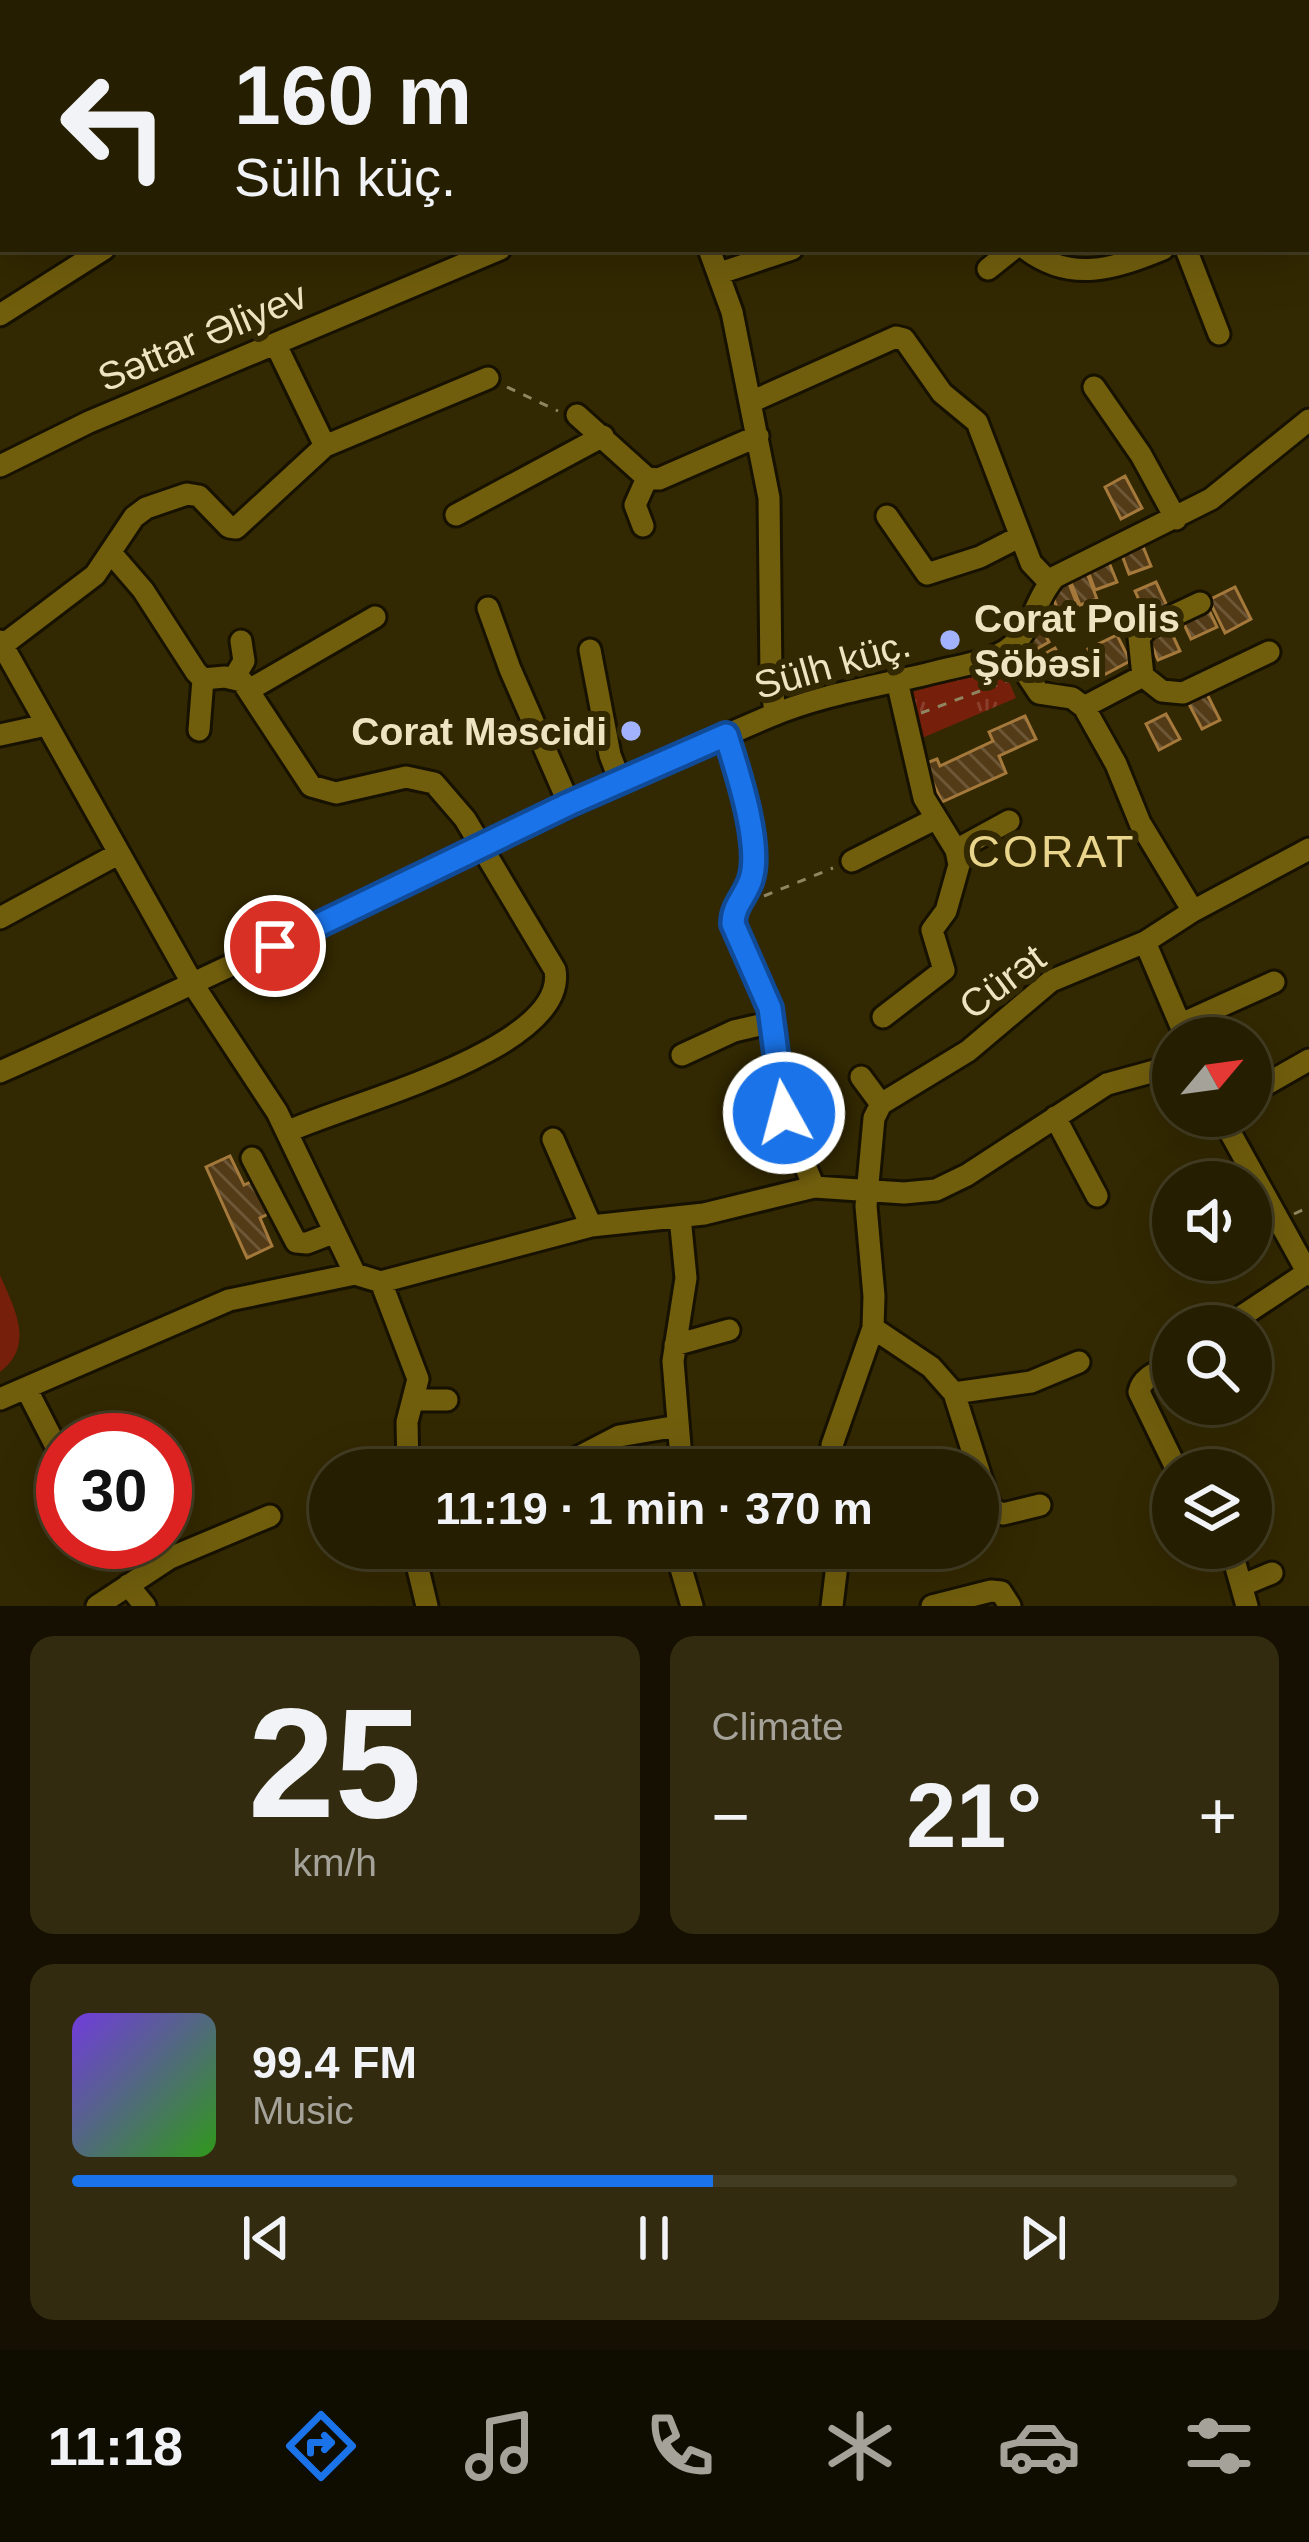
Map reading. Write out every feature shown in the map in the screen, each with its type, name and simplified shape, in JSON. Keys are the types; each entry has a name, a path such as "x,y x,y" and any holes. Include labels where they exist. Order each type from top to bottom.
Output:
{"street":[{"path":"0,315 99,252"},
{"name":"Səttar Əliyev","path":"0,466 89,422 493,252"},
{"path":"710,252 751,402 772,524 775,714"},
{"path":"720,274 783,252"},
{"path":"988,269 1009,252"},
{"path":"1031,252 1049,264 1090,271 1156,252"},
{"path":"1187,252 1219,334"},
{"path":"751,402 896,337 904,339 942,393 977,422 1019,538 1031,563 1050,583"},
{"path":"276,345 325,446"},
{"path":"355,1274 264,1090 194,986 1,643 95,574 134,517 146,508 187,494 199,496 236,528 325,446 488,378"},
{"path":"1094,387 1142,455 1177,520"},
{"path":"578,415 647,478 659,479 758,436"},
{"path":"1193,911 1141,823 1084,707 1072,698 1039,693 1009,648 1023,634 1050,583 1085,560 1177,520 1239,480 1309,420"},
{"path":"456,515 603,436"},
{"path":"643,526 635,505 647,478"},
{"path":"887,516 927,574 1019,538"},
{"path":"111,553 143,590 203,679 199,730"},
{"path":"1200,603 1147,628 1138,638 1143,676 1162,691 1183,692 1269,652"},
{"path":"488,608 569,804"},
{"path":"203,679 242,684 375,617"},
{"path":"241,641 242,684 311,787 336,794 406,777 422,778 449,798 555,970 557,983 518,1034 499,1046 400,1092 320,1116 287,1132"},
{"name":"Sülh küç.","path":"0,1072 194,986 569,804 775,714 828,695 983,660 1009,648"},
{"path":"590,650 610,755 620,781"},
{"path":"1084,707 1143,676"},
{"path":"883,1017 944,970 932,931 946,911 956,881 956,850 935,819 918,779 897,681"},
{"path":"0,735 46,724"},
{"path":"726,735 747,809 753,865 733,912 733,924 765,993 784,1113 814,1186"},
{"path":"852,861 935,819"},
{"path":"956,850 1010,821"},
{"name":"Cürət","path":"881,1103 968,1052 1051,981 1145,942 1309,849"},
{"path":"0,917 118,854"},
{"path":"1145,942 1178,1017"},
{"path":"1210,1017 1274,982"},
{"path":"682,1055 734,1031 773,1022"},
{"path":"1272,1081 1309,1060"},
{"path":"0,1399 229,1300 355,1274 381,1282 591,1226 721,1211 814,1186 904,1193 935,1190 967,1175 1123,1077 1152,1071"},
{"path":"832,1449 873,1328 867,1188 874,1118 881,1103 861,1077"},
{"path":"1055,1117 1097,1196"},
{"path":"1233,1137 1308,1274 1260,1305"},
{"path":"554,1139 591,1226"},
{"path":"252,1158 296,1242 334,1233"},
{"path":"680,1217 686,1278 673,1379 680,1449"},
{"path":"381,1282 418,1378 407,1422 408,1449"},
{"path":"873,1328 931,1367 954,1393 991,1509 1003,1514 1040,1505"},
{"path":"675,1345 729,1330"},
{"path":"954,1393 1031,1382 1079,1362"},
{"path":"1152,1375 1139,1392 1152,1419"},
{"path":"26,1388 39,1413"},
{"path":"415,1400 447,1400"},
{"path":"594,1449 619,1436 678,1426"},
{"path":"97,1606 170,1558 270,1516"},
{"path":"418,1569 427,1606"},
{"path":"681,1569 692,1606"},
{"path":"832,1606 836,1569"},
{"path":"1245,1595 1272,1573"},
{"path":"128,1585 145,1606"},
{"path":"932,1606 991,1591 1001,1592 1010,1606"}],"path":[{"path":"488,378 550,408 578,415"},
{"path":"915,716 1009,680"},
{"path":"747,888 765,896 852,861"}],"green space":[{"path":"1002,665 1016,698 922,738 909,693"},
{"path":"0,1275 16,1313 20,1338 11,1361 0,1372"}],"building":[{"path":"1125,476 1142,508 1121,519 1105,487"},
{"path":"1140,539 1151,566 1129,574 1119,547"},
{"path":"1106,555 1117,582 1095,590 1085,563"},
{"path":"1085,568 1097,599 1080,605 1068,575"},
{"path":"1068,581 1077,604 1058,611 1050,588"},
{"path":"1156,582 1168,608 1147,618 1135,591"},
{"path":"1235,587 1251,619 1225,633 1209,600"},
{"path":"1207,606 1217,627 1191,639 1181,618"},
{"path":"1168,625 1180,651 1158,660 1147,634"},
{"path":"1042,629 1049,642 1033,651 1026,637"},
{"path":"1117,635 1130,661 1102,676 1088,649"},
{"path":"1055,648 1067,670 1051,679 1039,657"},
{"path":"1207,694 1220,720 1202,729 1189,704"},
{"path":"1166,714 1180,739 1159,750 1146,724"},
{"path":"1025,716 1036,739 999,756 1006,773 942,802 924,764 937,759 940,766 993,741 989,732"},
{"path":"230,1156 244,1185 255,1180 270,1213 260,1218 272,1246 247,1258 206,1167"}],"place":[{"name":"Corat Polis Şöbəsi","path":"950,640"},
{"name":"Corat Məscidi","path":"631,731"}],"district":[{"name":"CORAT","path":"1052,851"}],"route":[{"path":"275,946 569,804 726,735 747,809 753,865 752,879 733,912 733,924 770,1008 784,1113"}]}
